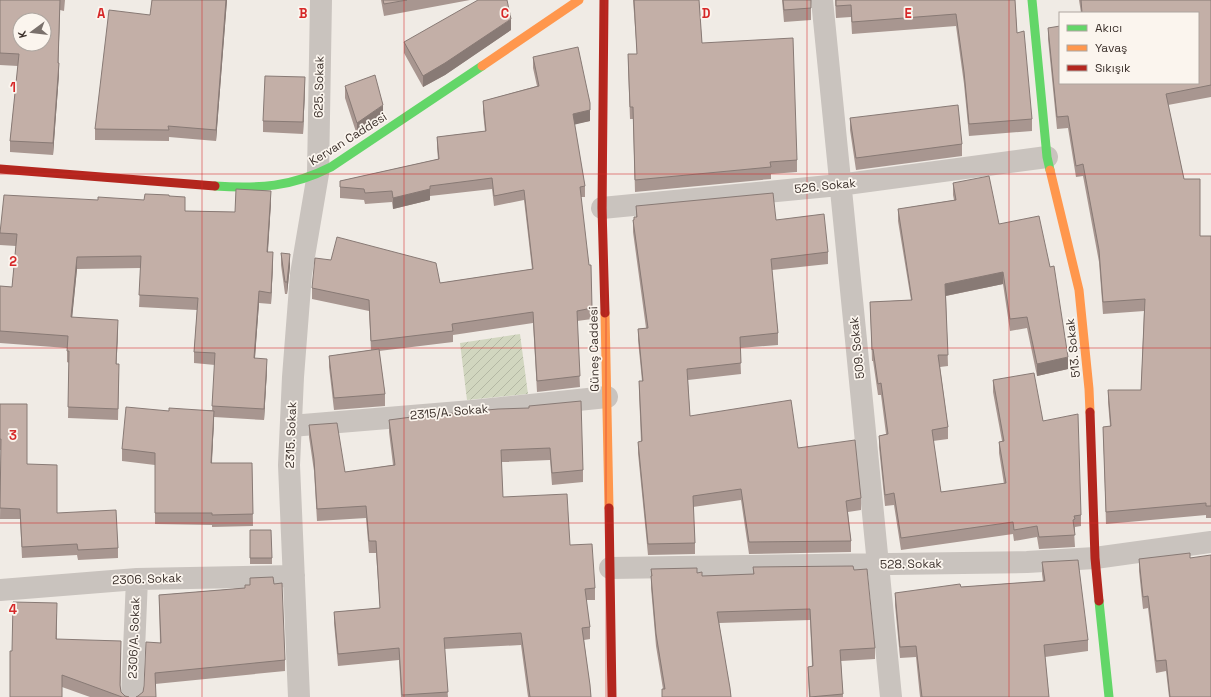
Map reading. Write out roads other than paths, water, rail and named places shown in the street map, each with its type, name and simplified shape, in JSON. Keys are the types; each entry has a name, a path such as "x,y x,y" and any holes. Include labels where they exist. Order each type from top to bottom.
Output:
{"street":[{"name":"625. Sokak","path":"318,174 321,0"},
{"name":"Kervan Caddesi","path":"0,169 240,188 273,187 290,184 318,174 331,167 579,0"},
{"name":"Güneş Caddesi","path":"604,0 602,208 612,697"},
{"name":"509. Sokak","path":"822,0 839,186 879,564 891,697"},
{"name":"513. Sokak","path":"1032,0 1048,157 1079,290 1089,389 1095,558 1109,697"},
{"name":"526. Sokak","path":"602,208 839,186 1048,157"},
{"name":"2315. Sokak","path":"299,697 289,465 293,377 301,274 318,174"},
{"name":"2315/A. Sokak","path":"291,426 607,396"},
{"name":"528. Sokak","path":"610,568 1027,562 1095,558 1211,542"},
{"name":"2306. Sokak","path":"0,590 137,579 294,576"},
{"name":"2306/A. Sokak","path":"132,697 137,579"}]}
